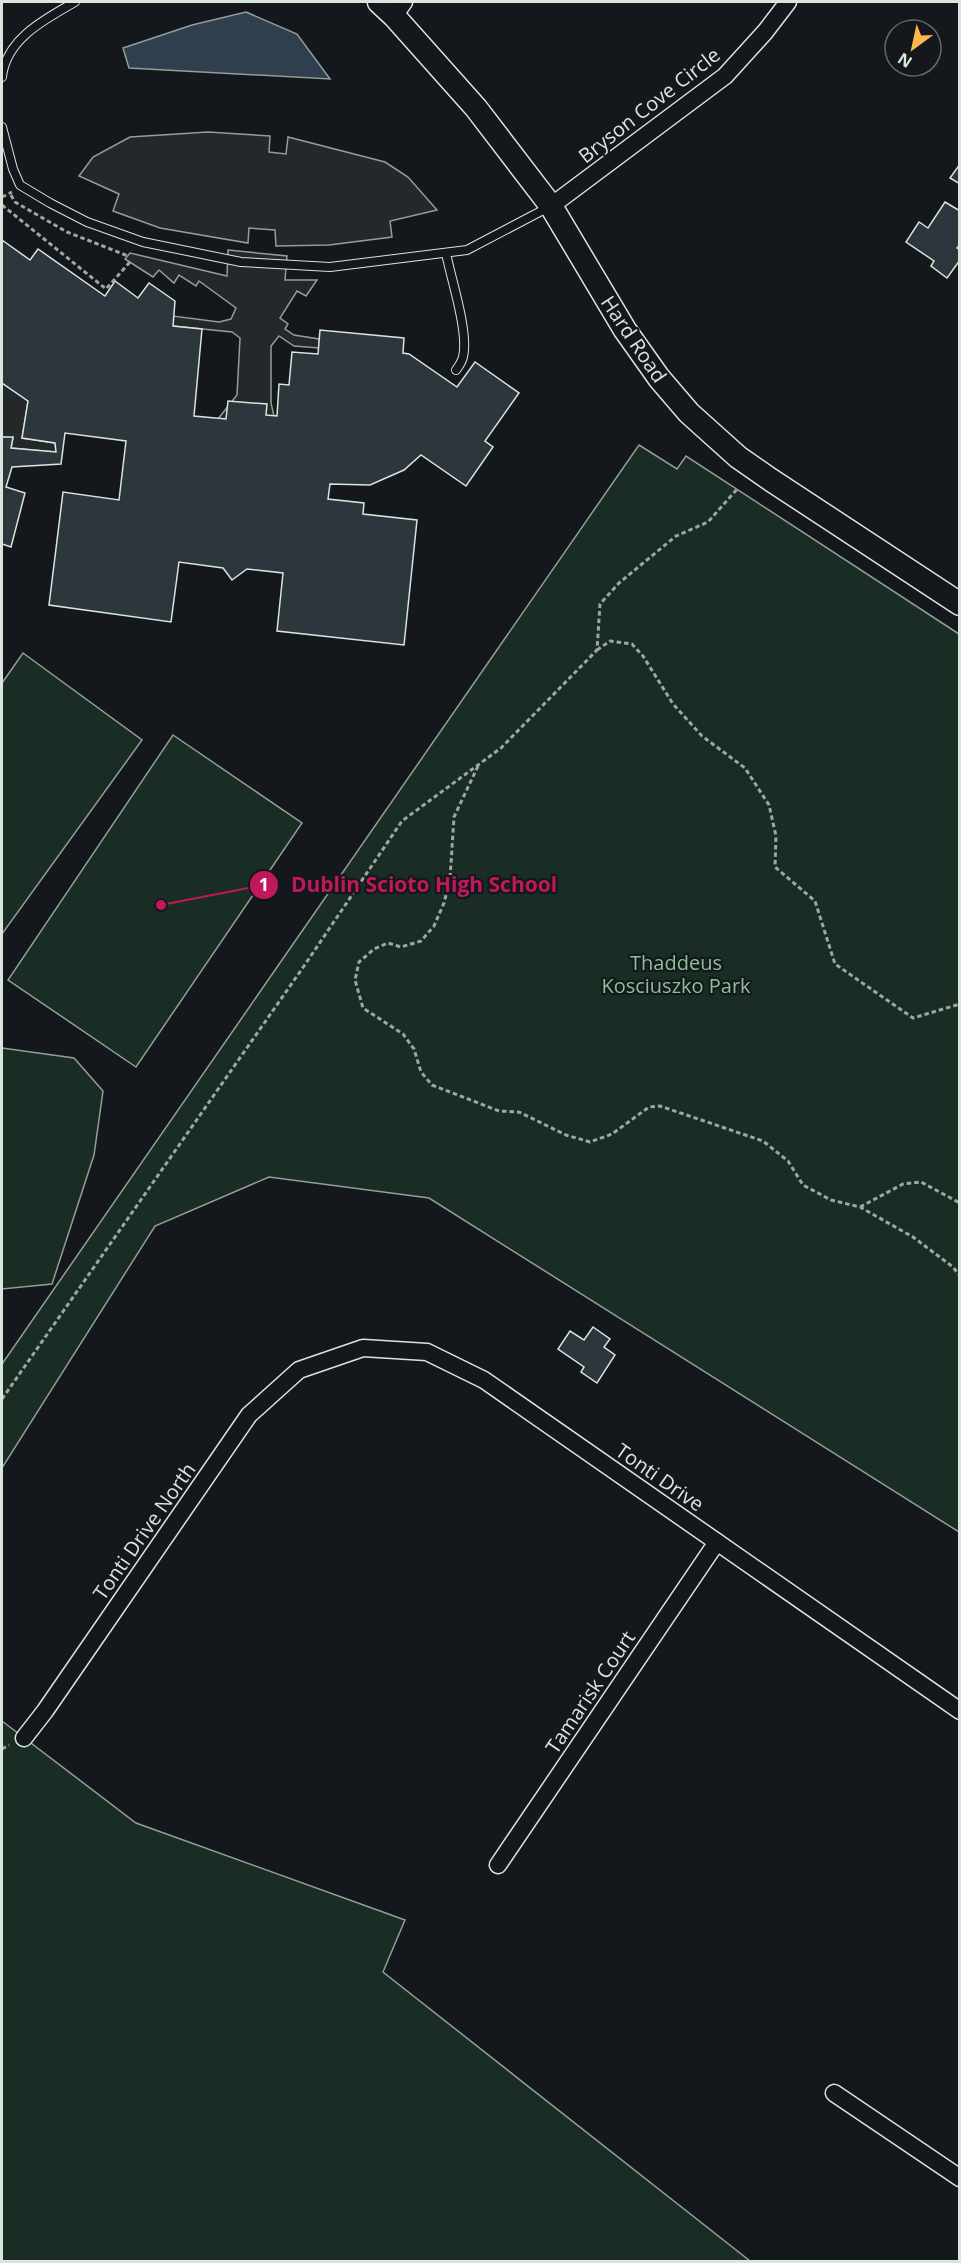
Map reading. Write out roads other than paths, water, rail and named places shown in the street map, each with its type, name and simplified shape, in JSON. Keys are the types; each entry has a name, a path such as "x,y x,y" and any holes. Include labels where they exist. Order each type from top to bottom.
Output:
{"main road":[{"name":"Hard Road","path":"392,6 476,108 551,206 625,330 659,378 690,413 738,457 960,604"}],"street":[{"name":"Bryson Cove Circle","path":"551,206 725,76 765,32 788,2"},
{"name":"Tonti Drive","path":"315,1364 363,1348 427,1352 484,1380 960,1711"},
{"name":"Tonti Drive North","path":"24,1738 249,1415 299,1370 315,1364"},
{"name":"Tamarisk Court","path":"498,1864 717,1542"},
{"path":"834,2093 960,2178"}],"lane":[{"path":"2,77 3,65 28,30 75,2"},
{"path":"2,127 13,169 20,185 87,222 143,242 241,262 330,267 467,250 551,206"},
{"path":"446,253 462,323 464,345 463,359 456,370"}],"water":[{"path":"246,12 297,34 330,79 129,68 123,48 192,25"}],"place":[{"name":"Dublin Scioto High School","path":"161,905"}],"park label":[{"name":"Thaddeus Kosciuszko Park","path":"676,974"}]}
